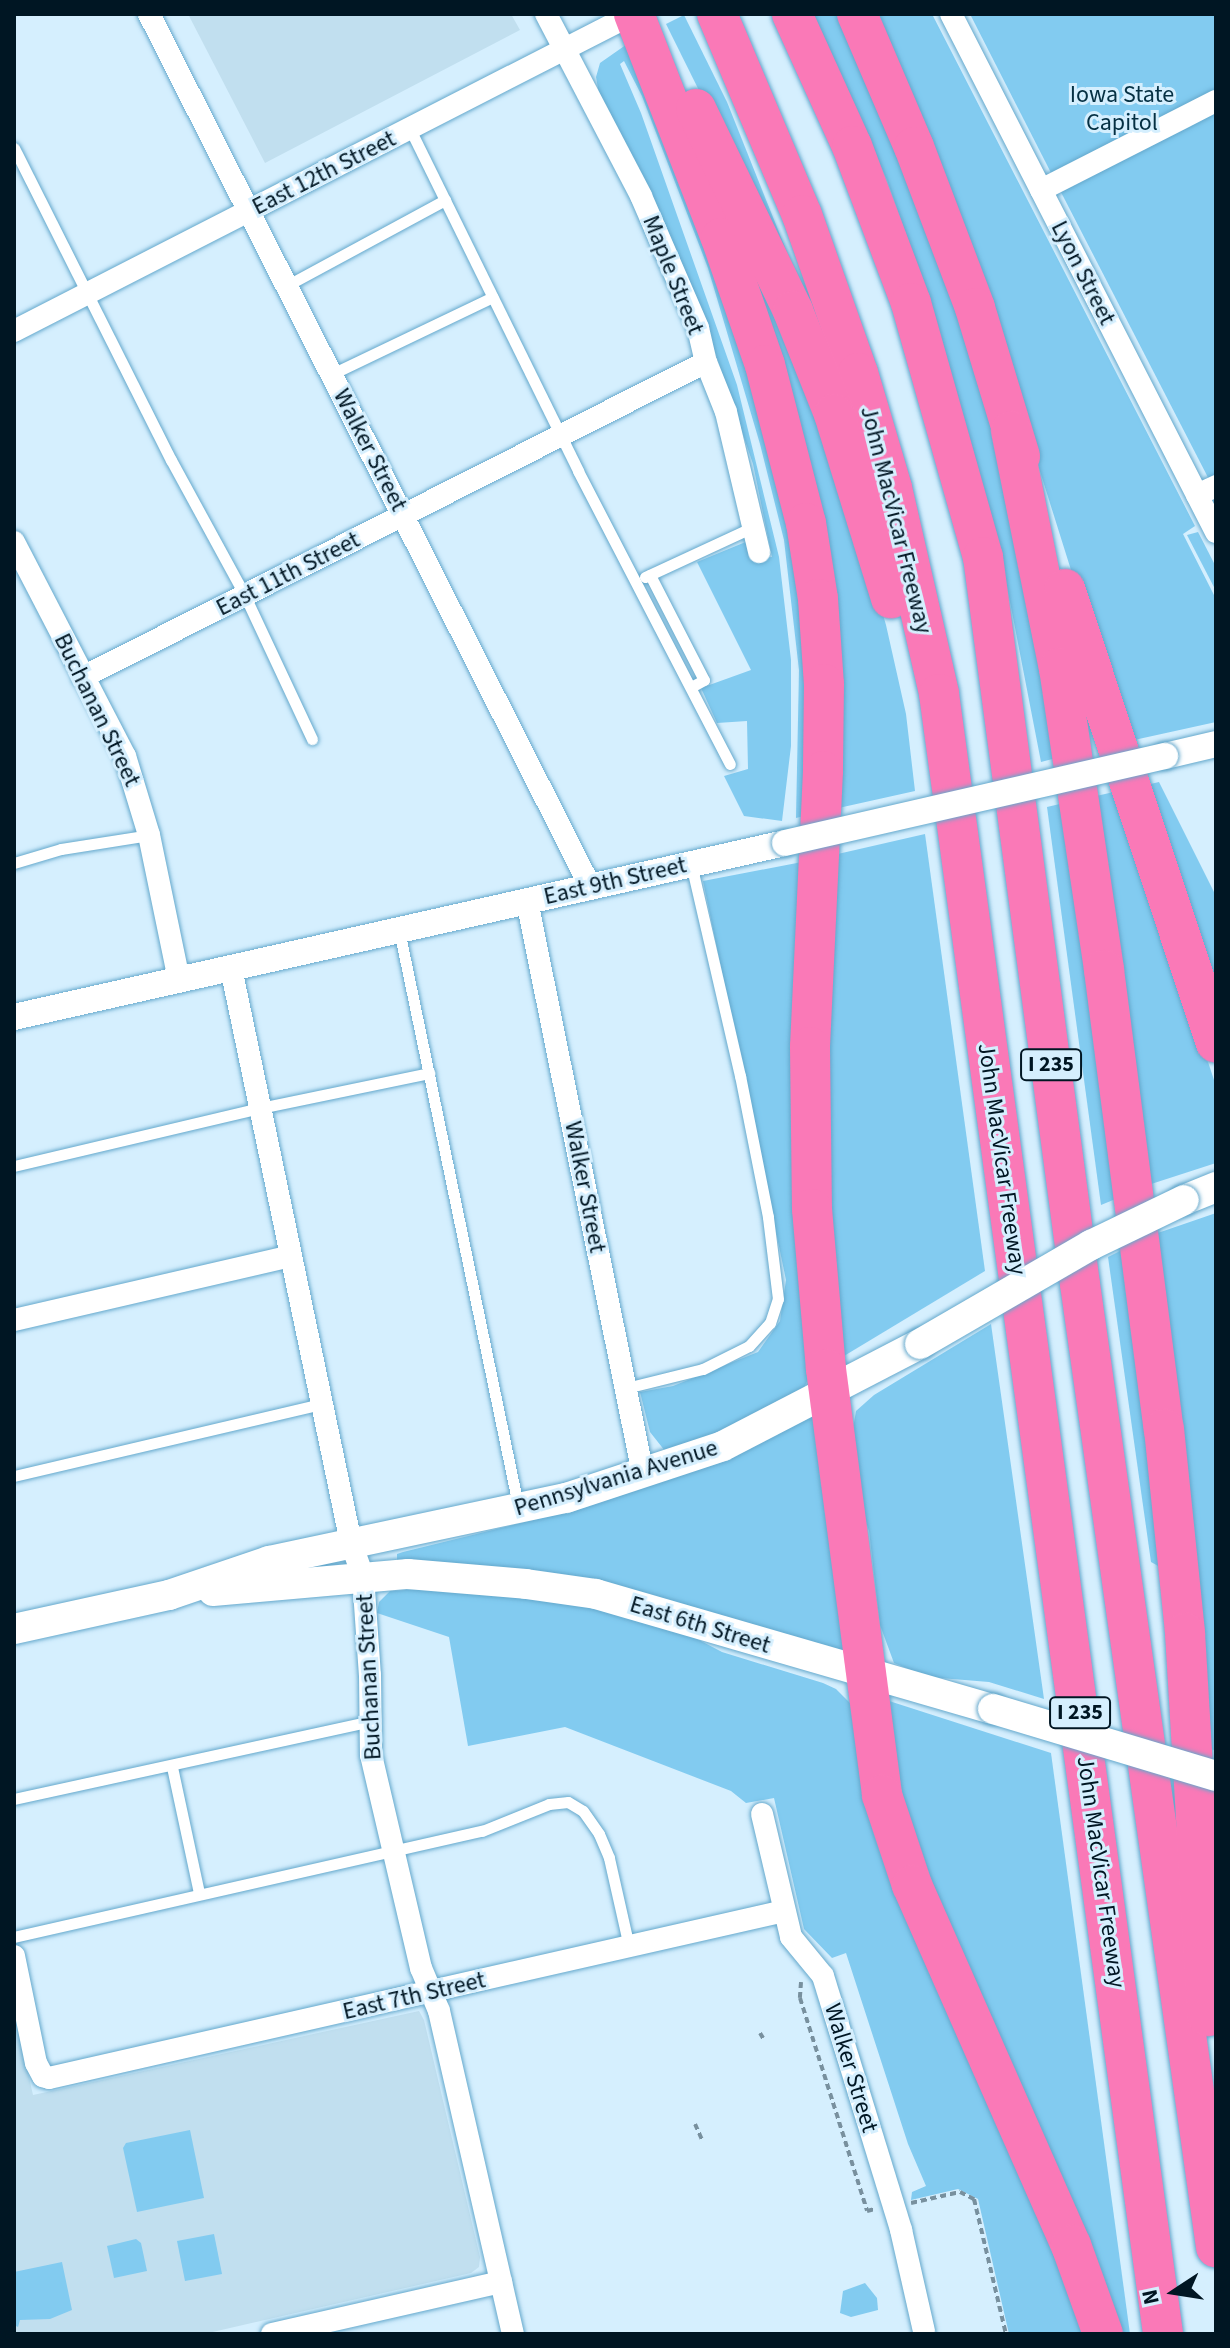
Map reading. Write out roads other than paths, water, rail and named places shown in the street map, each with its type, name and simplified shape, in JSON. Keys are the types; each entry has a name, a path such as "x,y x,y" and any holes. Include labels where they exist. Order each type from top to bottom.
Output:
{"highway":[{"path":"649,14 793,311 834,414 882,562 913,690 992,1092"},
{"name":"John MacVicar Freeway","path":"717,14 802,215 858,373 892,488 939,694 1163,2334"},
{"name":"I 235","path":"792,14 852,146 911,303 983,557 1216,2247"},
{"path":"857,14 914,147 975,308 1011,431 1216,1043"},
{"path":"623,19 721,238 765,365 806,523 818,599 824,684 823,771 809,1122 816,1268 829,1392 882,1795 902,1857 1066,2231 1103,2334"},
{"path":"1011,431 1059,668 1104,970 1164,1429 1185,1633 1208,2030 1202,2144"}],"main road":[{"name":"Pennsylvania Avenue","path":"14,1629 169,1595 269,1561 519,1509 643,1474 723,1446 920,1344 1102,1238 1216,1187"},
{"name":"East 6th Street","path":"169,1595 363,1576 467,1577 596,1594 1216,1776"}],"street":[{"name":"Walker Street","path":"149,14 590,886"},
{"name":"Maple Street","path":"546,14 641,196 698,328 706,362 726,412 759,552"},
{"name":"Lyon Street","path":"951,14 1041,190 1206,490 1216,532"},
{"name":"East 12th Street","path":"14,331 623,19"},
{"path":"1041,190 1216,101"},
{"name":"East 11th Street","path":"83,677 706,362"},
{"name":"Buchanan Street","path":"14,542 125,756 149,835 179,980"},
{"name":"East 9th Street","path":"14,1017 1216,744"},
{"name":"Walker Street","path":"527,901 643,1474"},
{"name":"Buchanan Street","path":"231,968 351,1543 363,1576 370,1675 368,1722 371,1755 421,1968 442,2027 513,2334"},
{"path":"14,1320 291,1256"},
{"name":"Walker Street","path":"762,1814 791,1937 823,1976 901,2230 924,2331"},
{"name":"East 7th Street","path":"14,1956 36,2063 43,2076 56,2077 784,1911"},
{"path":"272,2334 501,2282"}],"lane":[{"path":"410,129 730,764"},
{"path":"14,148 171,460 245,596 312,739"},
{"path":"286,286 445,200"},
{"path":"332,374 493,297"},
{"path":"637,581 753,527"},
{"path":"650,575 704,680 691,687"},
{"path":"14,863 61,849 149,835"},
{"path":"626,1388 703,1369 749,1346 770,1323 778,1299 768,1217 740,1076 691,863"},
{"path":"399,930 519,1509"},
{"path":"14,1166 260,1108 429,1073"},
{"path":"14,1476 322,1404"},
{"path":"14,1799 368,1722"},
{"path":"172,1767 199,1893"},
{"path":"14,1937 482,1831 549,1804 568,1802 583,1811 599,1834 609,1858 629,1947"}],"park label":[{"name":"Iowa State Capitol","path":"1122,109"}]}
